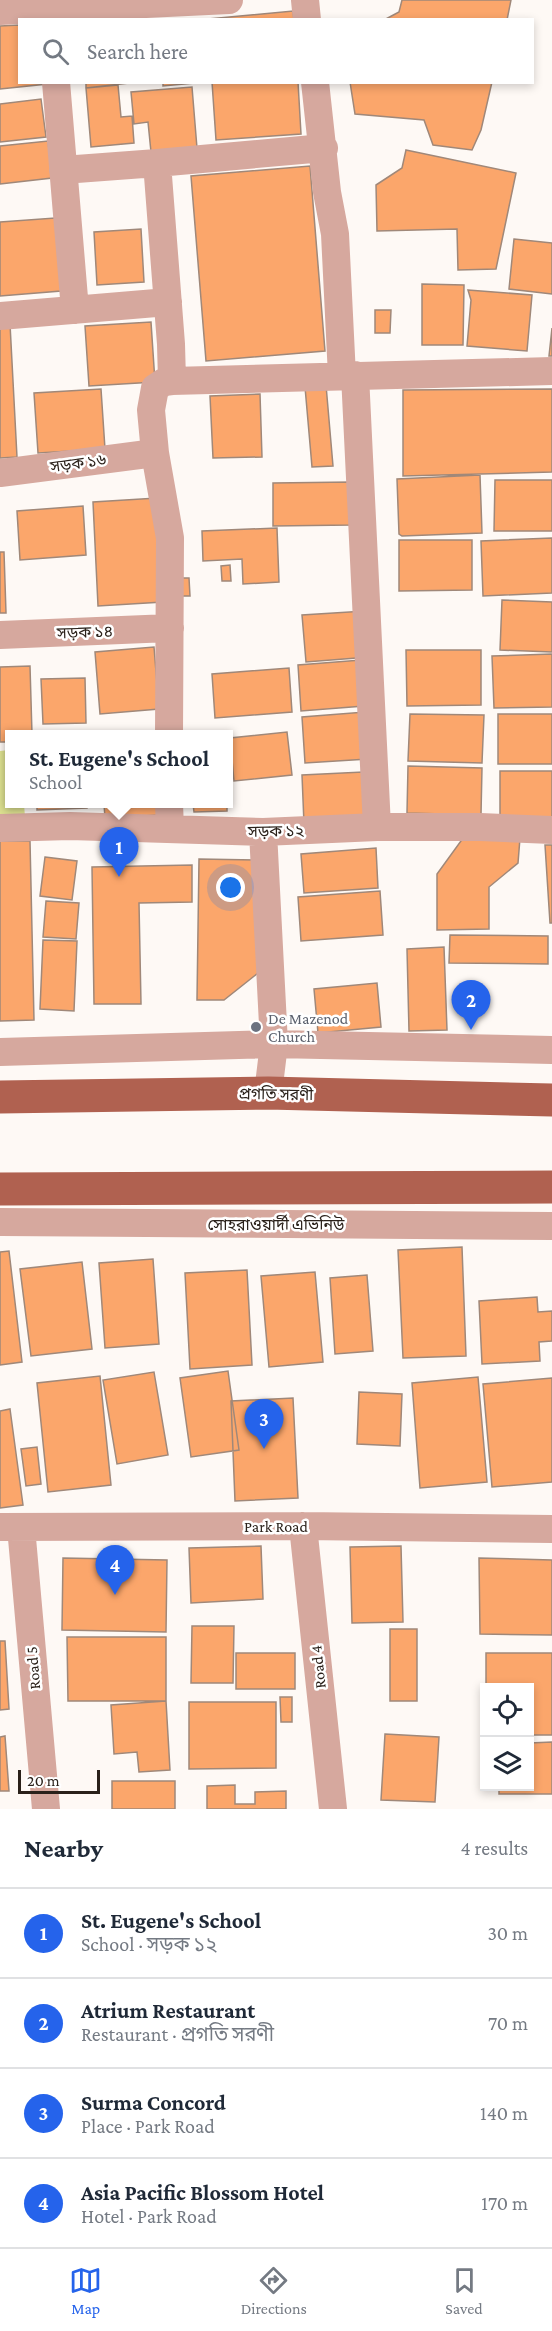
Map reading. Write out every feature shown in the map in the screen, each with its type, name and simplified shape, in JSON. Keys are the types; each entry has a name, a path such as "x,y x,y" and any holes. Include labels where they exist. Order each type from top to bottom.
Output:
{"main road":[{"name":"প্রগতি সরণী","path":"0,1097 268,1093 552,1101"},
{"path":"0,1189 552,1187"}],"street":[{"path":"0,11 50,14 229,0"},
{"path":"305,0 307,18"},
{"path":"56,84 75,310"},
{"path":"315,84 327,192 335,234 349,376 377,827"},
{"path":"63,170 324,148"},
{"path":"157,163 172,381"},
{"path":"0,316 168,302"},
{"path":"169,730 170,538 155,453 151,410 155,388 164,382 172,381 552,371"},
{"name":"সড়ক ১৬","path":"0,473 155,453"},
{"name":"সড়ক ১৪","path":"0,635 170,628"},
{"name":"সড়ক ১২","path":"0,828 70,826 169,816 263,832 377,827 552,830"},
{"path":"263,832 274,1044 268,1093"},
{"path":"0,1052 274,1044 552,1050"},
{"name":"সোহরাওয়ার্দী এভিনিউ","path":"0,1222 552,1226"},
{"name":"Park Road","path":"11,1527 303,1526 552,1529"},
{"name":"Road 4","path":"303,1526 333,1809"},
{"name":"Road 5","path":"11,1527 46,1809"}],"green space":[{"path":"5,750 5,808 24,808 25,817 0,818 0,751"}],"building":[{"path":"402,0 511,0 507,18 388,18 399,12"},
{"path":"293,11 294,18 219,18"},
{"path":"18,25 18,84 47,84 0,89 0,26"},
{"path":"86,84 121,84 86,88"},
{"path":"212,84 298,84 301,134 216,140"},
{"path":"350,84 492,84 481,130 472,150 433,145 424,120 355,114"},
{"path":"118,85 121,117 132,116 134,143 91,147 86,88"},
{"path":"192,87 197,148 151,152 148,122 134,124 131,92"},
{"path":"41,99 46,137 0,142 0,104"},
{"path":"48,141 52,178 0,184 0,146"},
{"path":"406,150 516,173 496,269 458,270 457,229 377,231 376,185 402,168"},
{"path":"310,166 325,351 206,361 191,176"},
{"path":"55,218 61,291 0,296 0,222"},
{"path":"141,229 144,282 97,285 94,232"},
{"path":"514,239 552,243 552,294 509,289"},
{"path":"422,284 464,285 463,345 422,345"},
{"path":"468,290 532,295 527,351 467,346 471,300"},
{"path":"375,310 391,310 390,333 375,333"},
{"path":"151,322 155,382 89,386 85,326"},
{"path":"0,324 10,324 17,457 0,458"},
{"path":"552,328 552,356 549,356"},
{"path":"326,385 333,466 312,467 305,387"},
{"path":"101,389 105,449 38,453 34,393"},
{"path":"552,389 552,472 403,476 403,390"},
{"path":"260,394 262,457 213,458 210,396"},
{"path":"480,475 482,533 402,536 399,534 397,479"},
{"path":"495,480 552,480 552,531 494,531"},
{"path":"351,482 351,525 273,526 273,483"},
{"path":"157,498 163,602 98,606 93,502"},
{"path":"83,506 86,555 20,560 17,511"},
{"path":"277,528 279,582 243,584 242,559 203,561 202,531"},
{"path":"552,538 552,593 483,596 481,541"},
{"path":"399,540 472,540 472,590 399,591"},
{"path":"0,552 4,552 6,613 0,613"},
{"path":"230,565 231,581 222,581 221,566"},
{"path":"181,578 189,578 190,596 181,596"},
{"path":"502,600 552,602 552,652 500,650"},
{"path":"365,611 369,657 306,662 302,615"},
{"path":"154,647 159,709 100,714 95,652"},
{"path":"406,650 481,650 481,705 407,706"},
{"path":"552,654 552,707 494,708 492,656"},
{"path":"361,660 364,706 301,711 298,665"},
{"path":"30,666 32,730 5,730 5,742 0,742 0,667"},
{"path":"289,668 292,712 215,718 212,674"},
{"path":"85,678 86,723 43,724 41,679"},
{"path":"365,712 368,759 305,763 302,717"},
{"path":"410,714 484,715 482,763 408,761"},
{"path":"498,714 552,714 552,764 498,764"},
{"path":"287,732 292,775 234,781 233,738"},
{"path":"408,766 482,768 481,815 407,813"},
{"path":"500,771 552,771 552,822 500,822"},
{"path":"363,772 366,820 304,824 302,775"},
{"path":"37,808 87,808 37,810"},
{"path":"104,808 159,808 160,815 105,818"},
{"path":"194,808 227,808 227,811 194,812"},
{"path":"466,834 520,838 518,863 489,887 489,929 437,930 437,874"},
{"path":"0,841 30,841 34,1020 0,1021"},
{"path":"545,845 552,845 552,923 550,923"},
{"path":"376,848 378,888 304,893 301,854"},
{"path":"45,857 77,861 72,900 40,896"},
{"path":"199,859 260,860 258,973 224,1000 197,1000"},
{"path":"192,865 192,902 139,903 141,1004 94,1004 92,867"},
{"path":"380,891 383,935 301,941 298,897"},
{"path":"46,901 79,903 76,939 43,937"},
{"path":"450,935 548,936 548,964 449,963"},
{"path":"43,940 77,941 74,1011 40,1009"},
{"path":"444,947 447,1030 409,1031 407,949"},
{"path":"377,983 381,1027 318,1033 314,989"},
{"path":"462,1247 466,1356 403,1358 398,1250"},
{"path":"9,1251 22,1362 0,1365 0,1252"},
{"path":"153,1259 159,1344 105,1348 99,1263"},
{"path":"82,1262 92,1349 31,1356 20,1269"},
{"path":"247,1270 252,1365 190,1369 185,1273"},
{"path":"315,1272 323,1362 269,1367 261,1276"},
{"path":"367,1275 373,1351 335,1354 330,1278"},
{"path":"537,1297 538,1312 552,1311 552,1341 539,1342 540,1361 482,1364 479,1301"},
{"path":"228,1371 239,1450 191,1457 180,1378"},
{"path":"154,1372 168,1455 117,1464 103,1380"},
{"path":"100,1376 111,1485 48,1492 37,1383"},
{"path":"478,1377 487,1482 420,1488 412,1383"},
{"path":"552,1378 552,1482 492,1487 483,1384"},
{"path":"359,1392 402,1394 400,1446 357,1444"},
{"path":"293,1398 298,1498 235,1501 231,1401"},
{"path":"10,1409 23,1505 0,1508 0,1411"},
{"path":"37,1447 41,1484 26,1486 21,1449"},
{"path":"261,1546 263,1599 191,1603 189,1548"},
{"path":"401,1546 403,1622 352,1623 350,1547"},
{"path":"63,1558 167,1560 166,1632 62,1630"},
{"path":"479,1558 552,1560 552,1635 480,1634"},
{"path":"192,1626 234,1626 233,1683 191,1683"},
{"path":"390,1629 417,1629 417,1701 390,1701"},
{"path":"67,1637 166,1637 166,1701 68,1701"},
{"path":"0,1641 5,1641 9,1709 0,1710"},
{"path":"236,1653 295,1653 295,1689 236,1689"},
{"path":"486,1653 552,1653 552,1735 534,1735 534,1683 486,1683"},
{"path":"280,1697 292,1697 292,1722 281,1722"},
{"path":"166,1701 170,1770 139,1772 137,1752 114,1754 111,1705"},
{"path":"189,1702 276,1702 276,1768 189,1769"},
{"path":"385,1734 439,1737 435,1802 381,1800"},
{"path":"5,1736 9,1791 0,1791 0,1737"},
{"path":"552,1742 552,1794 499,1794 499,1791 534,1791 534,1743"},
{"path":"112,1781 175,1781 175,1809 112,1809"},
{"path":"235,1785 235,1804 255,1804 255,1792 286,1791 286,1809 207,1809 207,1786"}],"place":[{"name":"St. Eugene's School","path":"119,877"},
{"name":"De Mazenod Church","path":"256,1027"},
{"name":"Atrium Restaurant","path":"471,1030"},
{"name":"Surma Concord","path":"264,1449"},
{"name":"Asia Pacific Blossom Hotel","path":"115,1595"}]}
